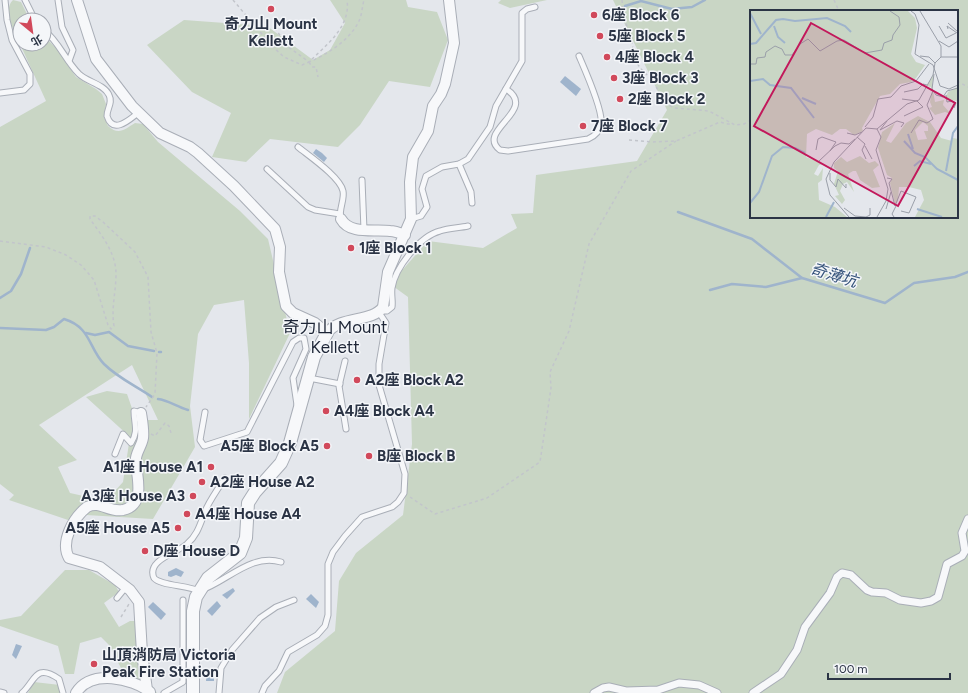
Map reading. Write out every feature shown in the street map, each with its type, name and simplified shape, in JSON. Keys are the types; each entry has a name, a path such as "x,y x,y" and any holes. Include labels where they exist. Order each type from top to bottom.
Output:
{"street":[{"path":"77,0 96,59 138,113 160,133 190,147 198,153 234,186 272,225 280,241 279,272 286,306 292,313 314,323 327,333"},
{"path":"193,693 193,611 194,602 199,591 212,575 237,556 242,549 246,538 248,503 255,492 276,469 285,456 317,351 327,333 339,323 378,311 383,304 387,278 392,261 411,219 410,182 413,157 428,132 433,106 441,94 445,84 454,43 449,0"},
{"path":"340,217 349,226 364,230 389,231 405,235"},
{"path":"141,413 143,436 136,458 139,487 136,499 128,508 120,510 100,505 87,507 71,528 65,546 69,558 100,567 126,587 136,598 139,605 142,653 150,691"},
{"path":"753,693 780,676 797,650 805,627 826,598 837,577 842,573 851,575 867,590 886,593 900,600 921,603 931,602 936,599 941,591 947,564 962,556 965,551 962,530 968,519"},
{"path":"76,693 92,681 104,678 128,681 150,691"},
{"path":"594,693 603,688 609,687 626,691 658,690 679,683 699,685 717,693"}],"lane":[{"path":"0,93 24,90 30,81 30,74 9,29 5,0"},
{"path":"25,0 31,12"},
{"path":"58,0 62,27 72,50 69,61"},
{"path":"411,219 421,216 427,207 422,189 426,176 442,167 459,164 468,159 475,151 492,122 496,106 519,70 522,61 522,13 527,9 535,7"},
{"path":"52,38 84,78 103,88 108,94 111,104 107,116 112,124 117,126 124,125 138,113"},
{"path":"506,89 514,94 516,103 514,109 494,137 494,143 500,150 508,151 588,139 595,135 600,129 602,116 579,56"},
{"path":"267,169 308,207 340,217 343,198 341,186 298,147"},
{"path":"459,164 471,192 472,203"},
{"path":"362,180 364,230"},
{"path":"378,311 387,311 392,307 391,290 397,272 413,250 439,231 468,226"},
{"path":"262,693 265,686 277,675 288,652 317,635 325,626 328,615 328,564 333,552 358,520 372,512 392,506 398,502 404,493 404,474 379,385 379,364 386,323 378,311"},
{"path":"205,412 200,440 204,446 247,432 293,342 299,338 304,338 306,349 293,378 298,414"},
{"path":"345,361 340,384 340,394 346,428"},
{"path":"309,378 340,384"},
{"path":"115,454 123,434 131,443 136,434 137,426 134,411 136,410 141,413"},
{"path":"225,478 209,504 201,525 190,541 159,561 153,571 153,576 158,582 186,586 199,591 210,587 257,561 270,560 281,562"},
{"path":"117,598 126,587"},
{"path":"164,693 183,682 182,600"},
{"path":"218,693 221,668 232,650 260,618 276,607 294,600"},
{"path":"22,693 35,676 43,673 59,679 63,693"},
{"path":"0,692 4,693"}],"path":[{"path":"233,0 262,36 278,52 300,65 305,65 327,54 345,38 359,21 364,0"},
{"path":"309,62 342,28 347,15 347,0"},
{"path":"622,0 624,18 631,38 634,59 640,68 654,82 663,102 673,107 709,110 733,124"},
{"path":"834,0 839,10"},
{"path":"274,28 287,46 309,62 312,67 316,67 318,77"},
{"path":"958,82 968,87"},
{"path":"404,493 435,514 487,498 540,462 551,388 550,372 569,331 589,244 631,171 676,141 720,122 740,125 750,120"},
{"path":"629,140 652,142 676,141"},
{"path":"0,241 22,245 43,246 66,255 81,265 94,280 110,329 114,326 112,307 115,267 110,249 90,219 90,216 95,216 103,222 137,254 148,277 151,332 157,350 155,394 141,413"},
{"path":"150,429 151,434 155,436 165,423 169,426 172,433"},
{"path":"121,617 129,604 136,598"}],"green space":[{"path":"13,0 21,2 26,12 12,12 12,26 9,15 10,4"},
{"path":"330,0 406,0 408,7 437,12 448,40 430,87 389,81 360,125 338,147 270,139 246,162 212,157 231,113 192,92 147,45 184,20 267,26 313,60 330,50 345,23"},
{"path":"501,0 547,0 510,8 498,3"},
{"path":"613,0 968,0 968,693 277,693 285,672 335,631 339,581 356,553 403,515 412,444 408,297 390,284 428,241 483,248 517,228 511,214 533,213 536,175 637,161 667,110"},
{"path":"52,44 76,77 102,94 106,104 104,117 108,126 115,131 119,131 135,123 143,124 158,142 240,211 268,239 290,333 249,419 249,363 244,300 214,305 198,334 190,406 195,447 153,519 86,515 71,521 9,500 14,495 0,484 0,127 46,101 24,52 52,52","holes":["132,365 158,420 136,420 127,394 107,391 86,397 130,437 123,482 106,501 70,493 58,467 77,460 39,425"]},
{"path":"65,570 89,570 115,585 119,592 104,603 119,627 130,621 136,621 150,685 157,693 144,693 122,670 109,645 101,637 80,643 74,674 65,674 58,646 0,626 0,620 21,616"},
{"path":"34,682 60,685 62,693 28,693"}],"water":[{"path":"565,76 581,89 576,96 560,82"},
{"path":"316,149 327,158 324,162 313,153"},
{"path":"176,568 184,572 181,577 176,575 171,577 168,576 168,572"},
{"path":"233,588 235,591 227,599 222,595"},
{"path":"311,594 319,602 316,608 306,599"},
{"path":"217,601 221,606 212,616 207,611"},
{"path":"153,602 166,614 161,620 148,607"},
{"path":"16,644 22,646 16,659 12,655"},
{"path":"207,670 214,677 214,681 206,681"}],"waterway":[{"path":"625,6 641,1 672,9 692,7 705,0"},
{"path":"610,11 619,8"},
{"name":"奇薄坑","path":"678,212 752,239 802,278 885,303 914,283 955,277 968,272"},
{"path":"0,298 11,291 21,274 30,248"},
{"path":"710,290 732,284 766,287 802,278"},
{"path":"0,328 46,330 54,327 64,319 73,323 80,327 85,333 95,352 109,369 152,397"},
{"path":"86,333 95,335 109,332 128,346 154,351"},
{"path":"158,399 188,410"}],"place":[{"name":"奇力山 Mount Kellett","path":"271,9"},
{"name":"6座 Block 6","path":"594,15"},
{"name":"5座 Block 5","path":"600,36"},
{"name":"4座 Block 4","path":"607,57"},
{"name":"3座 Block 3","path":"614,78"},
{"name":"2座 Block 2","path":"620,99"},
{"name":"7座 Block 7","path":"583,126"},
{"name":"1座 Block 1","path":"351,248"},
{"name":"A2座 Block A2","path":"357,380"},
{"name":"A4座 Block A4","path":"326,411"},
{"name":"A5座 Block A5","path":"327,446"},
{"name":"B座 Block B","path":"369,456"},
{"name":"A1座 House A1","path":"211,467"},
{"name":"A2座 House A2","path":"202,482"},
{"name":"A3座 House A3","path":"193,496"},
{"name":"A4座 House A4","path":"187,514"},
{"name":"A5座 House A5","path":"178,528"},
{"name":"D座 House D","path":"145,551"},
{"name":"山頂消防局 Victoria Peak Fire Station","path":"94,664"}],"district":[{"name":"奇力山 Mount Kellett","path":"335,337"}]}
